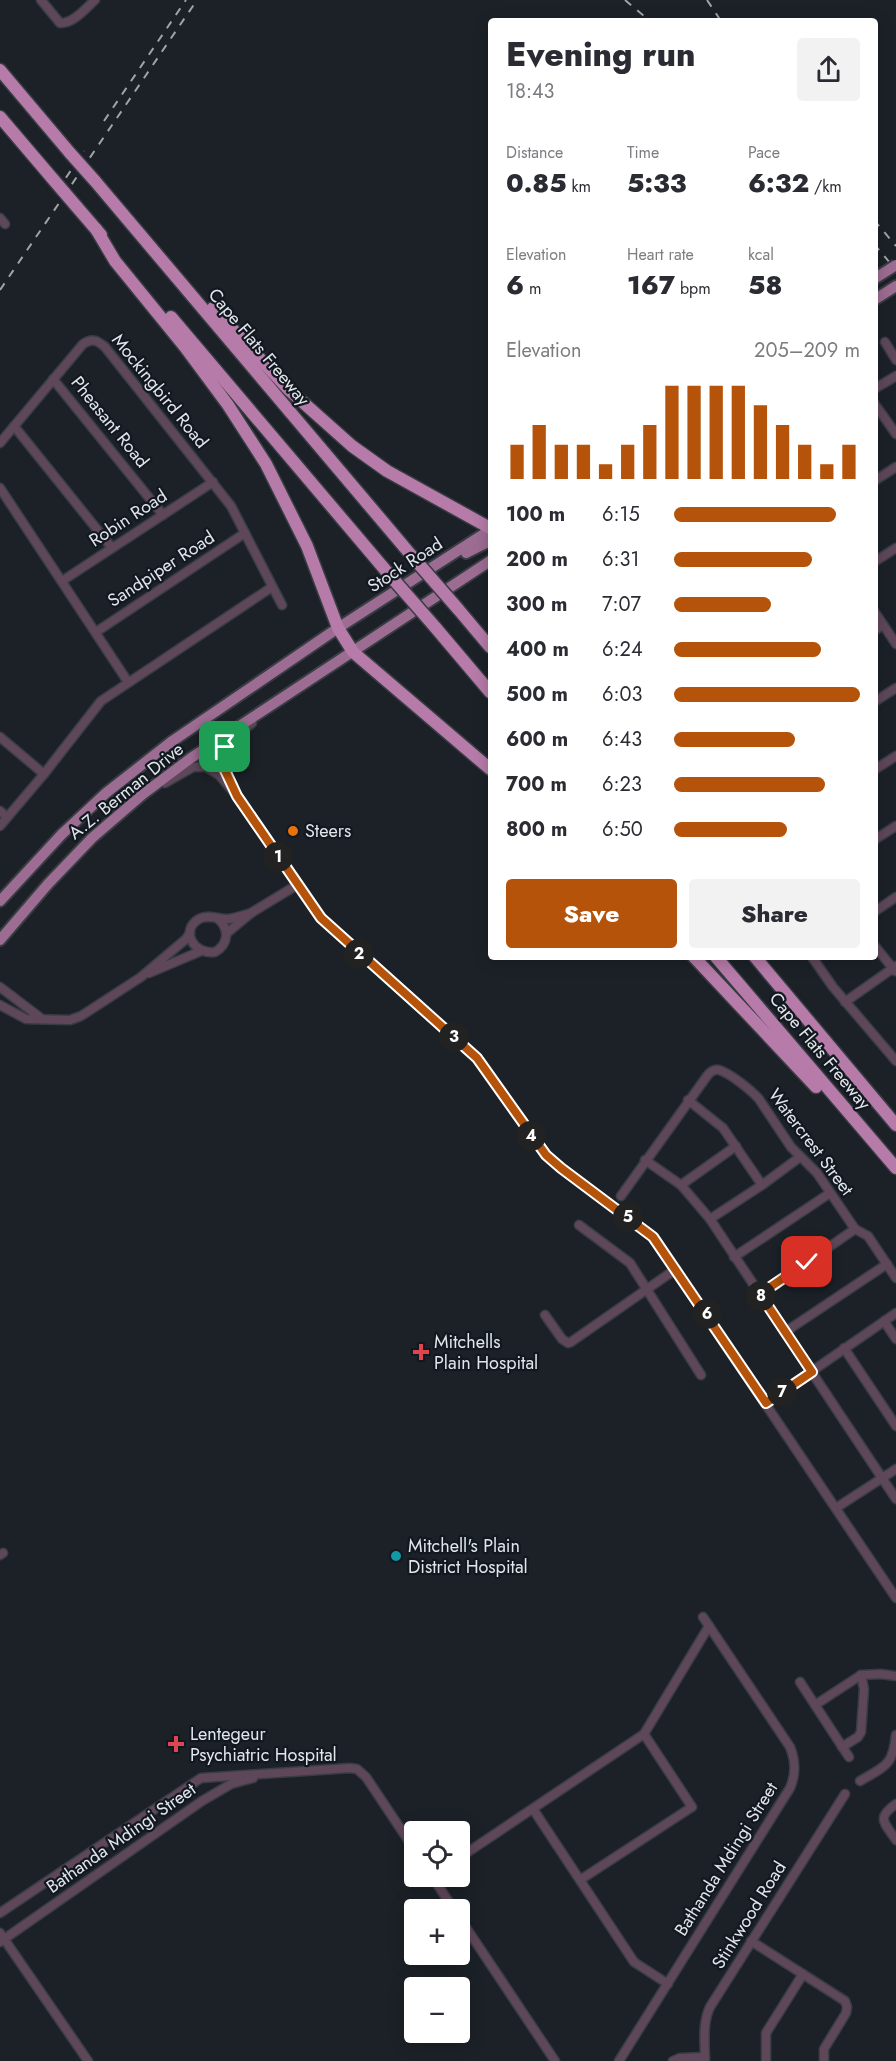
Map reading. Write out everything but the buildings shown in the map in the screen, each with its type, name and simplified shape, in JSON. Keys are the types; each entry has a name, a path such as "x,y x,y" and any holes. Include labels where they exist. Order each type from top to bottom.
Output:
{"highway":[{"name":"Cape Flats Freeway","path":"0,70 488,645"},
{"path":"0,117 488,690"},
{"path":"96,229 115,261 215,387 266,464 307,546 338,628 353,652 401,690 488,767"},
{"path":"139,232 288,389 343,439 387,471 488,528"},
{"path":"697,960 828,1100 863,1130"},
{"name":"Cape Flats Freeway","path":"719,960 896,1168"},
{"name":"Cape Flats Freeway","path":"758,960 896,1125"}],"main road":[{"path":"878,276 896,265"},
{"path":"878,298 896,286"},
{"name":"Stock Road","path":"338,628 488,530"},
{"path":"380,601 418,584 472,549 488,542"},
{"path":"353,652 488,562"},
{"name":"A.Z. Berman Drive","path":"0,901 62,834 106,793 171,742 338,628"},
{"name":"A.Z. Berman Drive","path":"0,940 75,854 143,794 191,758 353,652"}],"street":[{"path":"41,0 63,24 71,21 95,0"},
{"name":"Mockingbird Road","path":"0,443 83,344 92,340 98,341 105,346 231,506 282,605"},
{"path":"885,342 896,360"},
{"path":"878,387 896,376"},
{"name":"Pheasant Road","path":"53,379 163,515"},
{"path":"878,409 896,434"},
{"path":"14,426 112,548"},
{"path":"878,478 896,467"},
{"name":"Robin Road","path":"62,581 213,482"},
{"path":"0,488 128,682"},
{"name":"Sandpiper Road","path":"96,632 245,533"},
{"path":"878,559 896,548"},
{"path":"0,826 101,701 272,587"},
{"path":"878,617 896,644"},
{"path":"878,629 884,625"},
{"path":"878,699 896,688"},
{"path":"237,796 223,766 225,747 283,699"},
{"path":"0,737 44,774"},
{"path":"878,767 896,756"},
{"path":"143,794 186,770 199,766 213,770 237,796 326,924 477,1058 546,1155 653,1237 896,1598"},
{"path":"0,811 8,817"},
{"path":"878,837 896,826"},
{"path":"226,933 251,913 297,885"},
{"path":"878,909 896,897"},
{"path":"0,1005 26,1019 70,1020 81,1016 141,976 186,939 195,922 205,917 232,918 251,913"},
{"path":"190,933 193,944 201,951 208,953 220,949 224,944 226,933 225,927 217,918"},
{"path":"845,1002 895,969 878,950"},
{"path":"141,976 201,951"},
{"path":"814,960 845,1002 896,1061"},
{"path":"0,987 42,1019"},
{"name":"Watercrest Street","path":"621,1196 710,1072 717,1070 724,1072 753,1092 759,1099 800,1157 810,1164 855,1229 868,1236 896,1278"},
{"path":"688,1100 723,1128 762,1185"},
{"path":"681,1185 736,1146"},
{"path":"710,1219 800,1157"},
{"path":"645,1160 681,1185 710,1219 896,1499"},
{"path":"734,1257 830,1193"},
{"path":"579,1225 625,1258 637,1273 701,1376"},
{"path":"760,1294 855,1229"},
{"path":"785,1332 887,1264"},
{"path":"546,1315 562,1339 568,1342 676,1269"},
{"path":"766,1403 896,1313"},
{"path":"884,1321 896,1339"},
{"path":"844,1348 896,1426"},
{"path":"836,1508 896,1469"},
{"name":"Bathanda Mdingi Street","path":"619,2061 790,1788 795,1775 795,1761 790,1747 704,1617"},
{"path":"470,1851 645,1734 710,1626"},
{"path":"815,1705 861,1675 869,1673 896,1676"},
{"path":"842,1747 858,1737 861,1732 864,1689 861,1675"},
{"path":"800,1682 849,1757"},
{"path":"580,1881 692,1807 645,1734"},
{"path":"860,1781 892,1758 896,1735"},
{"name":"Bathanda Mdingi Street","path":"0,1912 193,1782 212,1776 357,1769 366,1777 404,1834"},
{"name":"Bathanda Mdingi Street","path":"88,2061 1,1938 202,1801 231,1784 262,1775"},
{"name":"Stinkwood Road","path":"705,2059 706,2016 845,1794"},
{"path":"896,1804 883,1815 885,1824 896,1840"},
{"path":"533,1809 634,1962 668,1984"},
{"path":"470,1934 555,2061"},
{"path":"752,1941 843,1998 847,2004 846,2013 824,2049 824,2061"},
{"path":"766,2061 766,2033 803,1974"},
{"path":"673,2061 680,2058 705,2059"}],"railway":[{"path":"104,121 186,0"},
{"path":"0,290 197,0"},
{"path":"625,0 646,18"},
{"path":"707,0 719,18"},
{"path":"57,191 84,151"},
{"path":"878,225 896,246"},
{"path":"878,249 896,270"}],"place":[{"name":"Steers","path":"293,831"},
{"name":"Mitchells Plain Hospital","path":"421,1352"},
{"name":"Mitchell's Plain District Hospital","path":"396,1556"},
{"name":"Lentegeur Psychiatric Hospital","path":"176,1744"}],"route":[{"path":"225,747 223,766 237,796 321,918 477,1058 546,1155 653,1237 766,1403 812,1372 760,1294 807,1262"}]}
